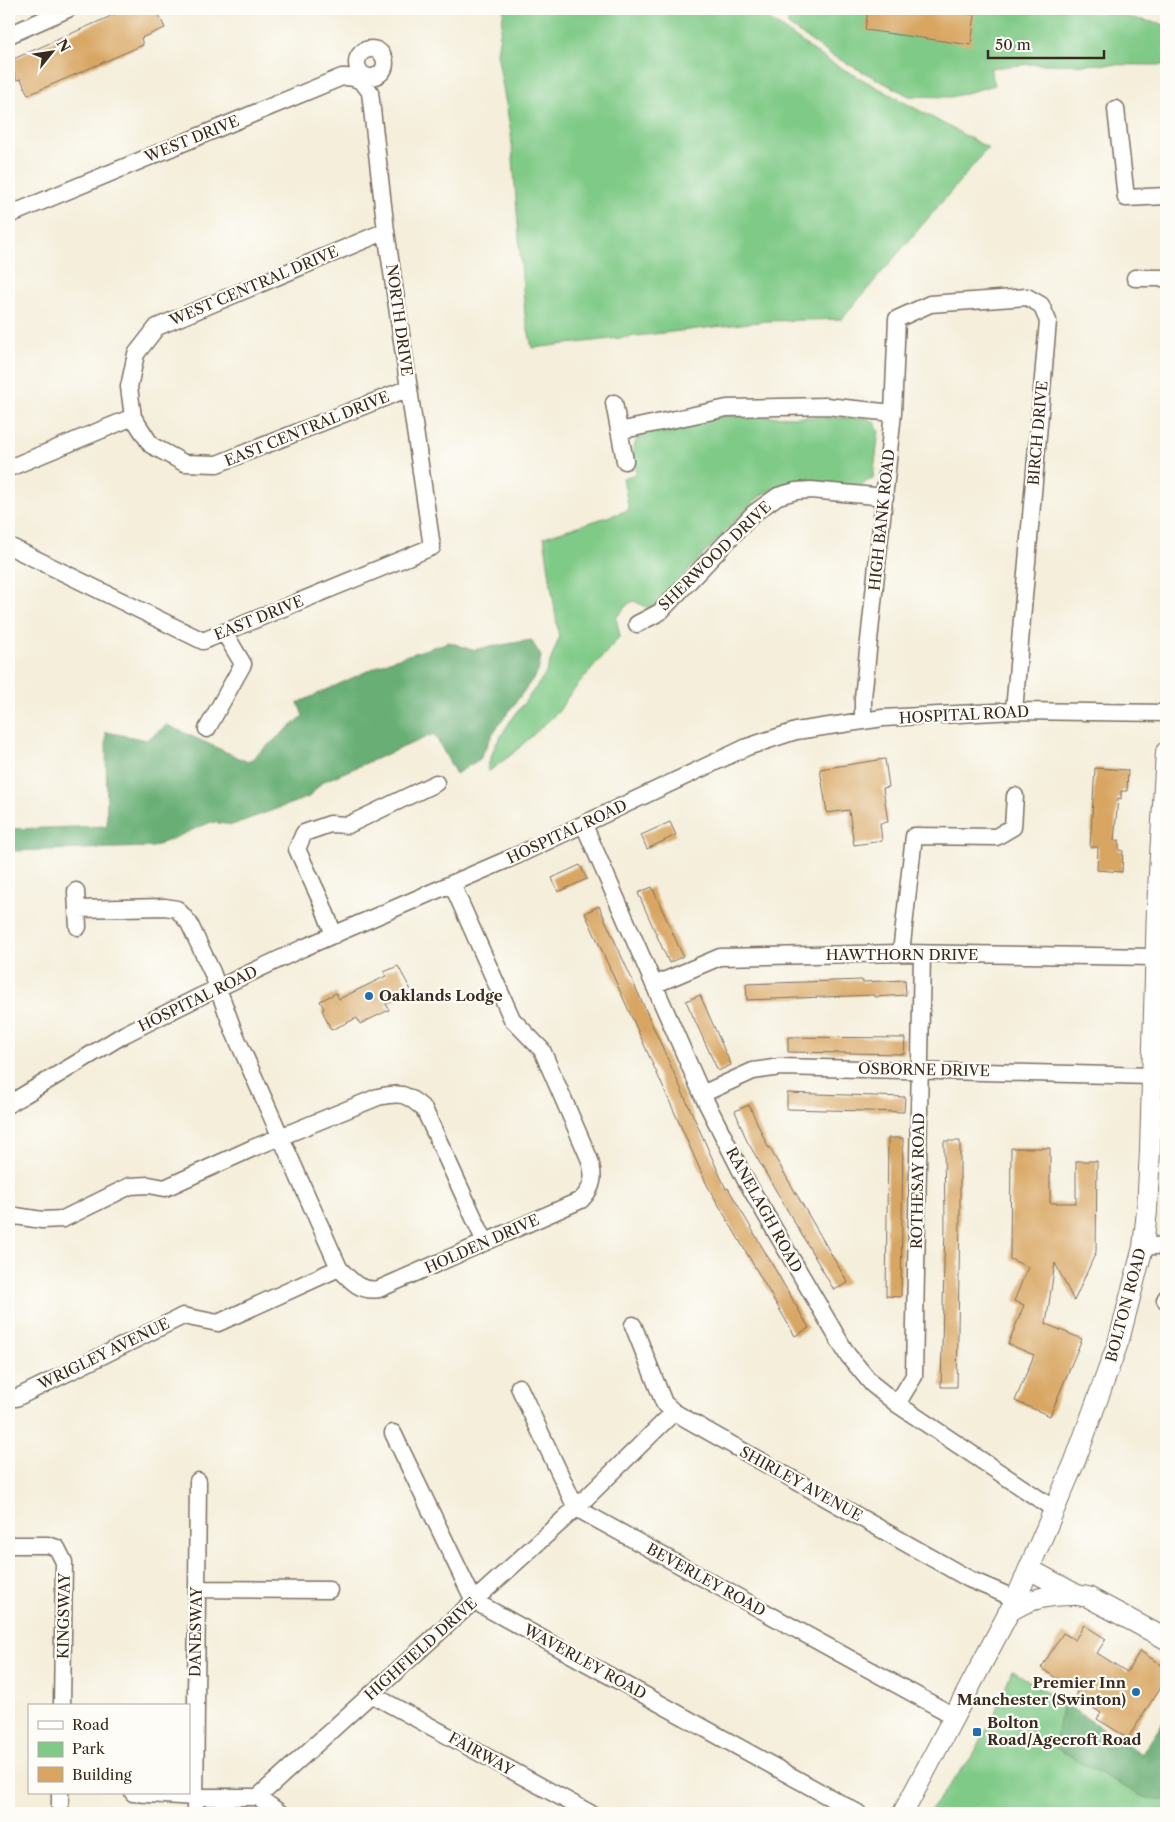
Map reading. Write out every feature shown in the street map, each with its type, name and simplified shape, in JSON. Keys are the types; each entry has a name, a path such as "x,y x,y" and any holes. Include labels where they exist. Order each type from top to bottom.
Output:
{"main road":[{"name":"BOLTON ROAD","path":"903,1813 1012,1606 1075,1461 1119,1340 1143,1247 1147,1210 1156,957 1162,908 1166,752"},
{"path":"1031,1563 1082,1596 1166,1639"},
{"path":"1012,1606 1043,1597 1082,1596"}],"street":[{"path":"9,35 68,9"},
{"name":"WEST DRIVE","path":"9,215 342,77 361,77 370,92"},
{"name":"NORTH DRIVE","path":"370,92 386,230 432,547"},
{"path":"1116,109 1126,198 1166,196"},
{"name":"WEST CENTRAL DRIVE","path":"133,418 129,387 136,354 157,327 386,230"},
{"path":"1135,278 1166,278"},
{"name":"BIRCH DRIVE","path":"897,319 930,304 1027,298 1040,306 1048,321 1014,711"},
{"name":"HIGH BANK ROAD","path":"863,721 863,698 893,413 897,319"},
{"name":"EAST CENTRAL DRIVE","path":"133,418 151,445 184,463 217,464 409,388"},
{"path":"614,403 625,460"},
{"path":"619,431 727,408 826,406 893,413"},
{"path":"9,468 133,418"},
{"name":"SHERWOOD DRIVE","path":"637,624 660,612 754,513 778,496 796,491 811,490 884,497"},
{"name":"EAST DRIVE","path":"9,546 203,641 432,547"},
{"path":"208,729 243,664 224,632"},
{"name":"HOSPITAL ROAD","path":"9,1104 125,1034 218,989 334,935 584,825 747,747 796,732 863,721 1014,711 1166,712"},
{"path":"334,935 297,849 304,833 330,824 348,825 436,783"},
{"path":"901,953 914,836 996,837 1013,827 1015,796"},
{"name":"RANELAGH ROAD","path":"584,825 702,1094 745,1179 847,1354 872,1384 897,1404 1054,1509"},
{"name":"HOLDEN DRIVE","path":"77,909 165,906 177,910 189,922 234,1032 339,1268 356,1286 369,1290 379,1289 581,1200 594,1181 589,1158 542,1050 512,1020 452,884"},
{"path":"76,891 78,926"},
{"name":"HAWTHORN DRIVE","path":"654,985 720,957 901,953 1156,957"},
{"name":"ROTHESAY ROAD","path":"897,1404 914,1376 922,954"},
{"name":"OSBORNE DRIVE","path":"702,1094 753,1071 780,1067 1152,1076"},
{"path":"9,1215 42,1220 62,1219 130,1186 149,1185 165,1188 281,1137 378,1097 395,1093 409,1096 424,1109 485,1242"},
{"path":"1143,1247 1166,1245"},
{"name":"WRIGLEY AVENUE","path":"9,1397 16,1398 183,1316 218,1323 339,1268"},
{"name":"SHIRLEY AVENUE","path":"633,1325 664,1403 674,1412 969,1579 1012,1606"},
{"path":"519,1387 576,1508"},
{"name":"HIGHFIELD DRIVE","path":"258,1797 576,1508 674,1412"},
{"path":"393,1433 474,1601"},
{"name":"DANESWAY","path":"195,1813 198,1481"},
{"name":"BEVERLEY ROAD","path":"576,1508 954,1716"},
{"name":"KINGSWAY","path":"9,1545 48,1545 57,1548 64,1562 62,1704"},
{"path":"197,1589 329,1590"},
{"name":"WAVERLEY ROAD","path":"474,1601 858,1813"},
{"name":"FAIRWAY","path":"371,1694 590,1813"},
{"path":"60,1794 60,1813"},
{"path":"148,1794 195,1797 258,1797 280,1813"}],"green space":[{"path":"504,9 755,9 827,60 988,148 842,319 767,321 532,348 525,315 511,133 497,53"},
{"path":"789,9 1090,9 1166,25 1166,65 1031,64 990,68 995,85 951,97 909,96 831,55 788,25"},
{"path":"725,416 867,418 874,422 879,431 873,478 858,487 795,483 782,485 763,494 749,506 653,608 634,601 628,604 616,618 620,636 567,698 559,711 511,755 488,772 488,766 495,746 509,723 545,675 559,638 544,537 629,510 623,478 636,474 634,448 641,433"},
{"path":"531,640 541,656 538,672 493,733 480,759 456,774 434,734 322,782 309,797 232,825 211,822 153,847 10,851 12,829 107,826 106,732 147,740 167,725 248,762 303,716 298,703 389,661 449,642 472,650"},
{"path":"1012,1670 1142,1754 1166,1718 1166,1813 928,1813 973,1755 995,1714"},
{"path":"1063,1703 1142,1754 1166,1718 1166,1800 1154,1800 1139,1795 1054,1747"}],"building":[{"path":"127,9 156,9 165,28 141,38 143,45 28,95 21,79 17,80 9,61"},
{"path":"868,9 935,9 975,15 971,45 865,30"},
{"path":"885,759 889,787 883,788 888,822 880,823 882,841 854,845 849,810 827,813 820,769"},
{"path":"1095,768 1128,770 1127,791 1121,791 1121,799 1118,798 1114,841 1119,840 1119,850 1123,851 1122,872 1097,870 1098,847 1090,847"},
{"path":"670,822 676,835 647,849 641,835"},
{"path":"580,865 587,879 558,892 552,878"},
{"path":"652,887 683,956 669,963 638,893"},
{"path":"599,906 726,1189 728,1188 809,1328 795,1336 707,1185 585,913"},
{"name":"Oaklands Lodge","path":"398,966 412,992 386,1004 389,1010 360,1024 357,1018 331,1030 320,1001 336,993 339,999 386,976 384,972"},
{"path":"862,980 862,982 905,980 906,995 747,1000 746,984"},
{"path":"700,995 731,1065 718,1071 686,1001"},
{"path":"788,1037 905,1038 904,1054 788,1052"},
{"path":"787,1093 905,1097 904,1112 787,1109"},
{"path":"749,1105 768,1147 848,1283 834,1290 747,1141 735,1111"},
{"path":"888,1138 903,1138 901,1297 886,1296"},
{"path":"944,1141 960,1141 957,1387 941,1387 945,1225"},
{"path":"1011,1148 1050,1148 1050,1203 1076,1203 1076,1161 1097,1161 1096,1252 1074,1301 1055,1263 1046,1324 1082,1339 1050,1416 1015,1401 1034,1355 1008,1344 1024,1305 1014,1301 1028,1267 1010,1259"},
{"path":"1084,1625 1106,1639 1097,1653 1127,1672 1140,1651 1166,1668 1166,1679 1128,1738 1097,1719 1101,1713 1075,1696 1077,1692 1041,1668 1063,1633 1075,1640"}],"place":[{"name":"Oaklands Lodge","path":"369,996"},
{"name":"Premier Inn Manchester (Swinton)","path":"1136,1692"},
{"name":"Bolton Road/Agecroft Road","path":"977,1732"}]}
